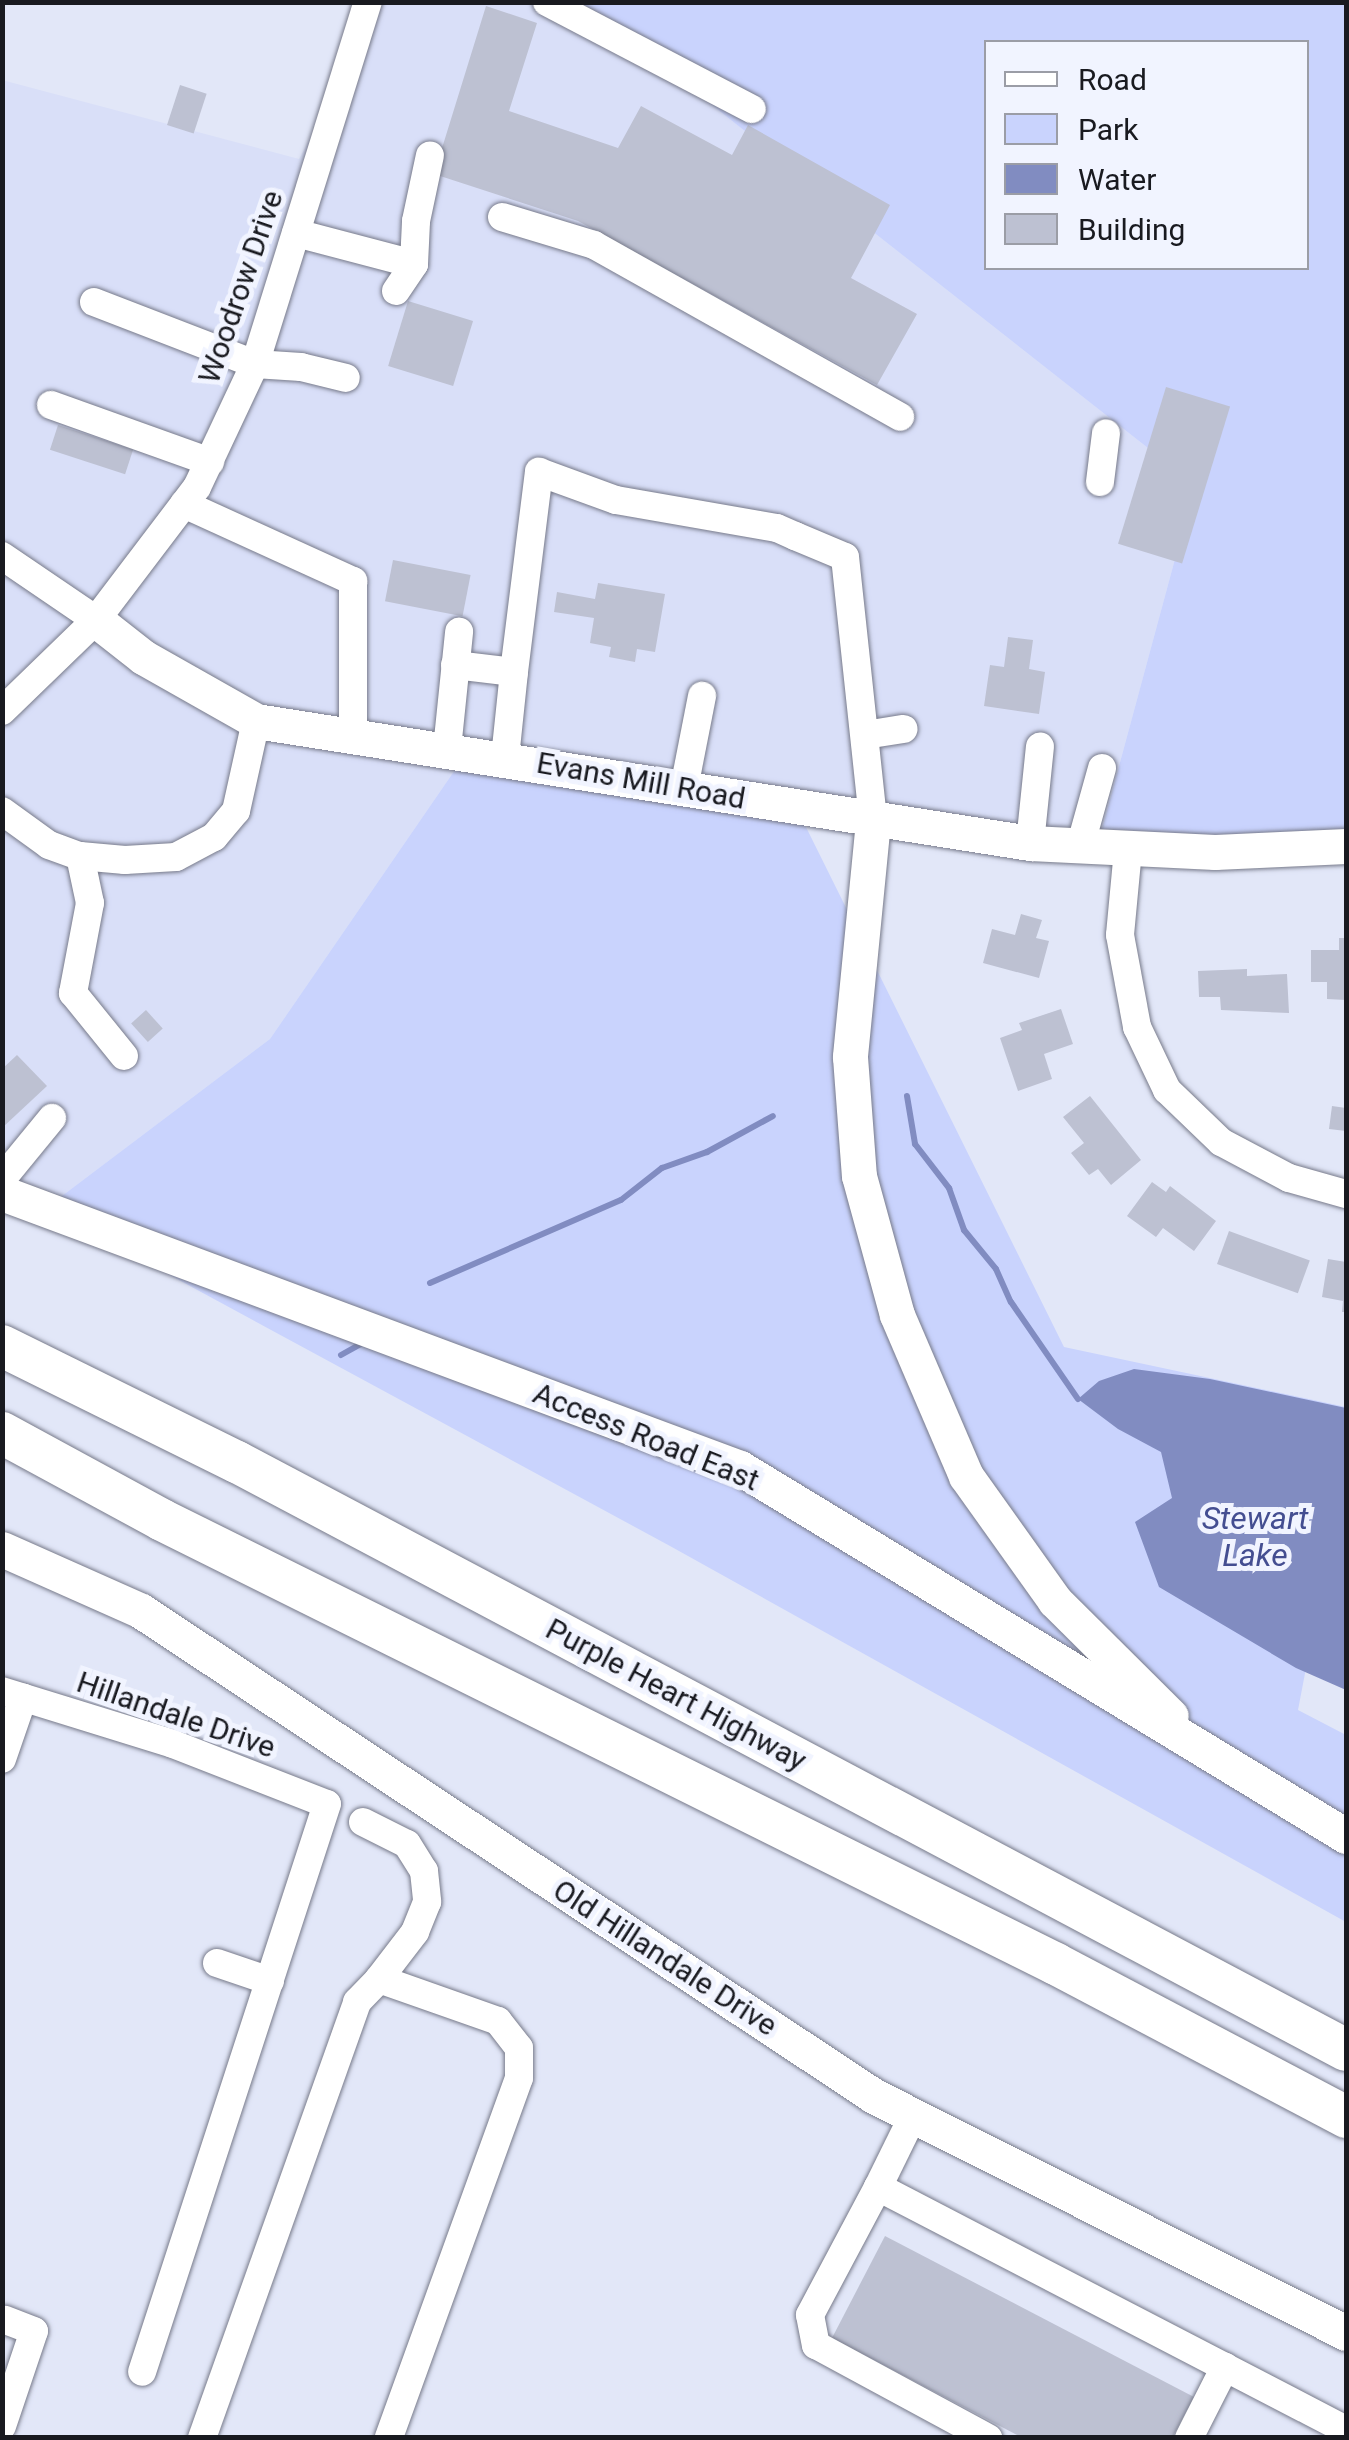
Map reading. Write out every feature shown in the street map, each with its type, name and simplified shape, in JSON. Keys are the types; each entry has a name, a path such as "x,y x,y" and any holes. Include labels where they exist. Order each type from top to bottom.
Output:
{"highway":[{"name":"Purple Heart Highway","path":"2,1346 255,1471 1346,2050"},
{"path":"2,1434 162,1520 1056,1964 1346,2117"}],"main road":[{"name":"Evans Mill Road","path":"96,620 143,657 256,722 505,758 873,822 1030,844 1215,852 1346,846"},
{"path":"873,822 850,1057 859,1176 898,1315 966,1476 1054,1601 1215,1758"},
{"name":"Access Road East","path":"2,1193 740,1468 1346,1836"},
{"path":"2,1206 42,1208"},
{"name":"Old Hillandale Drive","path":"2,1549 141,1611 874,2096 1340,2327"}],"street":[{"path":"547,2 752,109"},
{"name":"Woodrow Drive","path":"96,620 184,504 210,462 255,364 359,5"},
{"path":"396,291 414,264 416,221 430,155"},
{"path":"502,217 594,246 900,416"},
{"path":"296,233 414,264"},
{"path":"94,302 255,364 301,367 346,378"},
{"path":"51,405 210,462"},
{"path":"1100,482 1106,433"},
{"path":"505,758 539,472 616,500 718,527 776,528 844,557 873,822"},
{"path":"184,504 352,581 353,738"},
{"path":"2,556 96,620 2,711"},
{"path":"446,749 459,632"},
{"path":"455,665 514,672"},
{"path":"684,788 702,696"},
{"path":"2,811 49,845 80,856 125,860 176,857 214,837 236,810 256,722"},
{"path":"865,735 904,729"},
{"path":"1030,844 1040,747"},
{"path":"1080,847 1102,768"},
{"path":"1128,850 1120,935 1137,1027 1167,1090 1221,1142 1289,1178 1346,1194"},
{"path":"80,856 90,903 73,994 124,1056"},
{"path":"2,1179 52,1118"},
{"path":"2,1759 13,1694"},
{"name":"Hillandale Drive","path":"13,1694 173,1744 327,1804 270,1981"},
{"path":"202,2438 358,2002 379,1979 427,1902 424,1871 407,1844 362,1822"},
{"path":"142,2372 223,2085 270,1981 217,1963"},
{"path":"379,1979 498,2021 518,2048 519,2063 519,2078 389,2438"},
{"path":"913,2116 810,2315 816,2345 988,2438"},
{"path":"878,2187 1346,2430"},
{"path":"2,2426 34,2330 4,2320"},
{"path":"1189,2438 1225,2367"}],"shaded area":[{"path":"377,3 582,3 1195,485 1102,829 801,817 459,764 270,1039 46,1208 2,1175 2,80 299,159 361,44"}],"green space":[{"path":"582,3 1346,3 1346,835 1271,840 1102,829 1195,485"},
{"path":"459,764 801,817 1064,1347 1346,1407 1346,1607 1319,1600 1298,1710 1346,1735 1346,1922 670,1546 46,1208 270,1039"}],"water":[{"name":"Stewart Lake","path":"1134,1369 1210,1379 1346,1408 1346,1690 1296,1668 1159,1587 1135,1522 1172,1498 1161,1452 1118,1429 1078,1399 1099,1381"}],"building":[{"path":"486,6 537,23 509,111 618,148 641,106 732,155 748,125 890,205 851,278 917,314 877,385 578,221 434,174"},
{"path":"180,85 207,94 194,134 167,125"},
{"path":"408,301 473,321 453,386 388,366"},
{"path":"1166,387 1230,407 1182,563 1118,544"},
{"path":"58,425 133,449 125,474 50,450"},
{"path":"393,560 471,575 463,616 385,601"},
{"path":"598,583 665,594 655,652 637,649 635,662 609,657 611,647 590,643 594,618 554,612 557,592 595,599"},
{"path":"1008,637 1033,640 1029,669 1045,672 1039,714 984,706 990,665 1004,667"},
{"path":"1021,914 1042,920 1036,938 1049,941 1039,978 983,963 992,929 1015,935"},
{"path":"1339,938 1346,938 1346,1000 1327,999 1327,982 1311,982 1311,950 1339,950"},
{"path":"1247,969 1247,976 1287,974 1289,1013 1221,1010 1220,997 1199,997 1198,971"},
{"path":"1061,1009 1073,1044 1044,1054 1052,1079 1018,1091 1000,1038 1022,1030 1019,1023"},
{"path":"146,1010 163,1029 148,1042 131,1023"},
{"path":"17,1055 47,1086 2,1128 2,1069"},
{"path":"1090,1096 1141,1160 1111,1185 1098,1169 1089,1175 1071,1153 1084,1143 1063,1117"},
{"path":"1332,1106 1346,1108 1346,1131 1329,1129"},
{"path":"1152,1182 1166,1192 1170,1186 1216,1221 1194,1251 1163,1228 1156,1237 1127,1216"},
{"path":"1229,1231 1310,1260 1298,1293 1217,1264"},
{"path":"1328,1259 1346,1262 1346,1312 1342,1312 1343,1301 1322,1297"},
{"path":"885,2236 1194,2397 1172,2438 1023,2438 832,2338"}],"waterway":[{"path":"907,1096 915,1144 949,1188 964,1230 996,1269 1011,1302 1078,1399"},
{"path":"430,1283 621,1200 662,1168 707,1152 773,1116"},
{"path":"341,1355 366,1341"}]}
